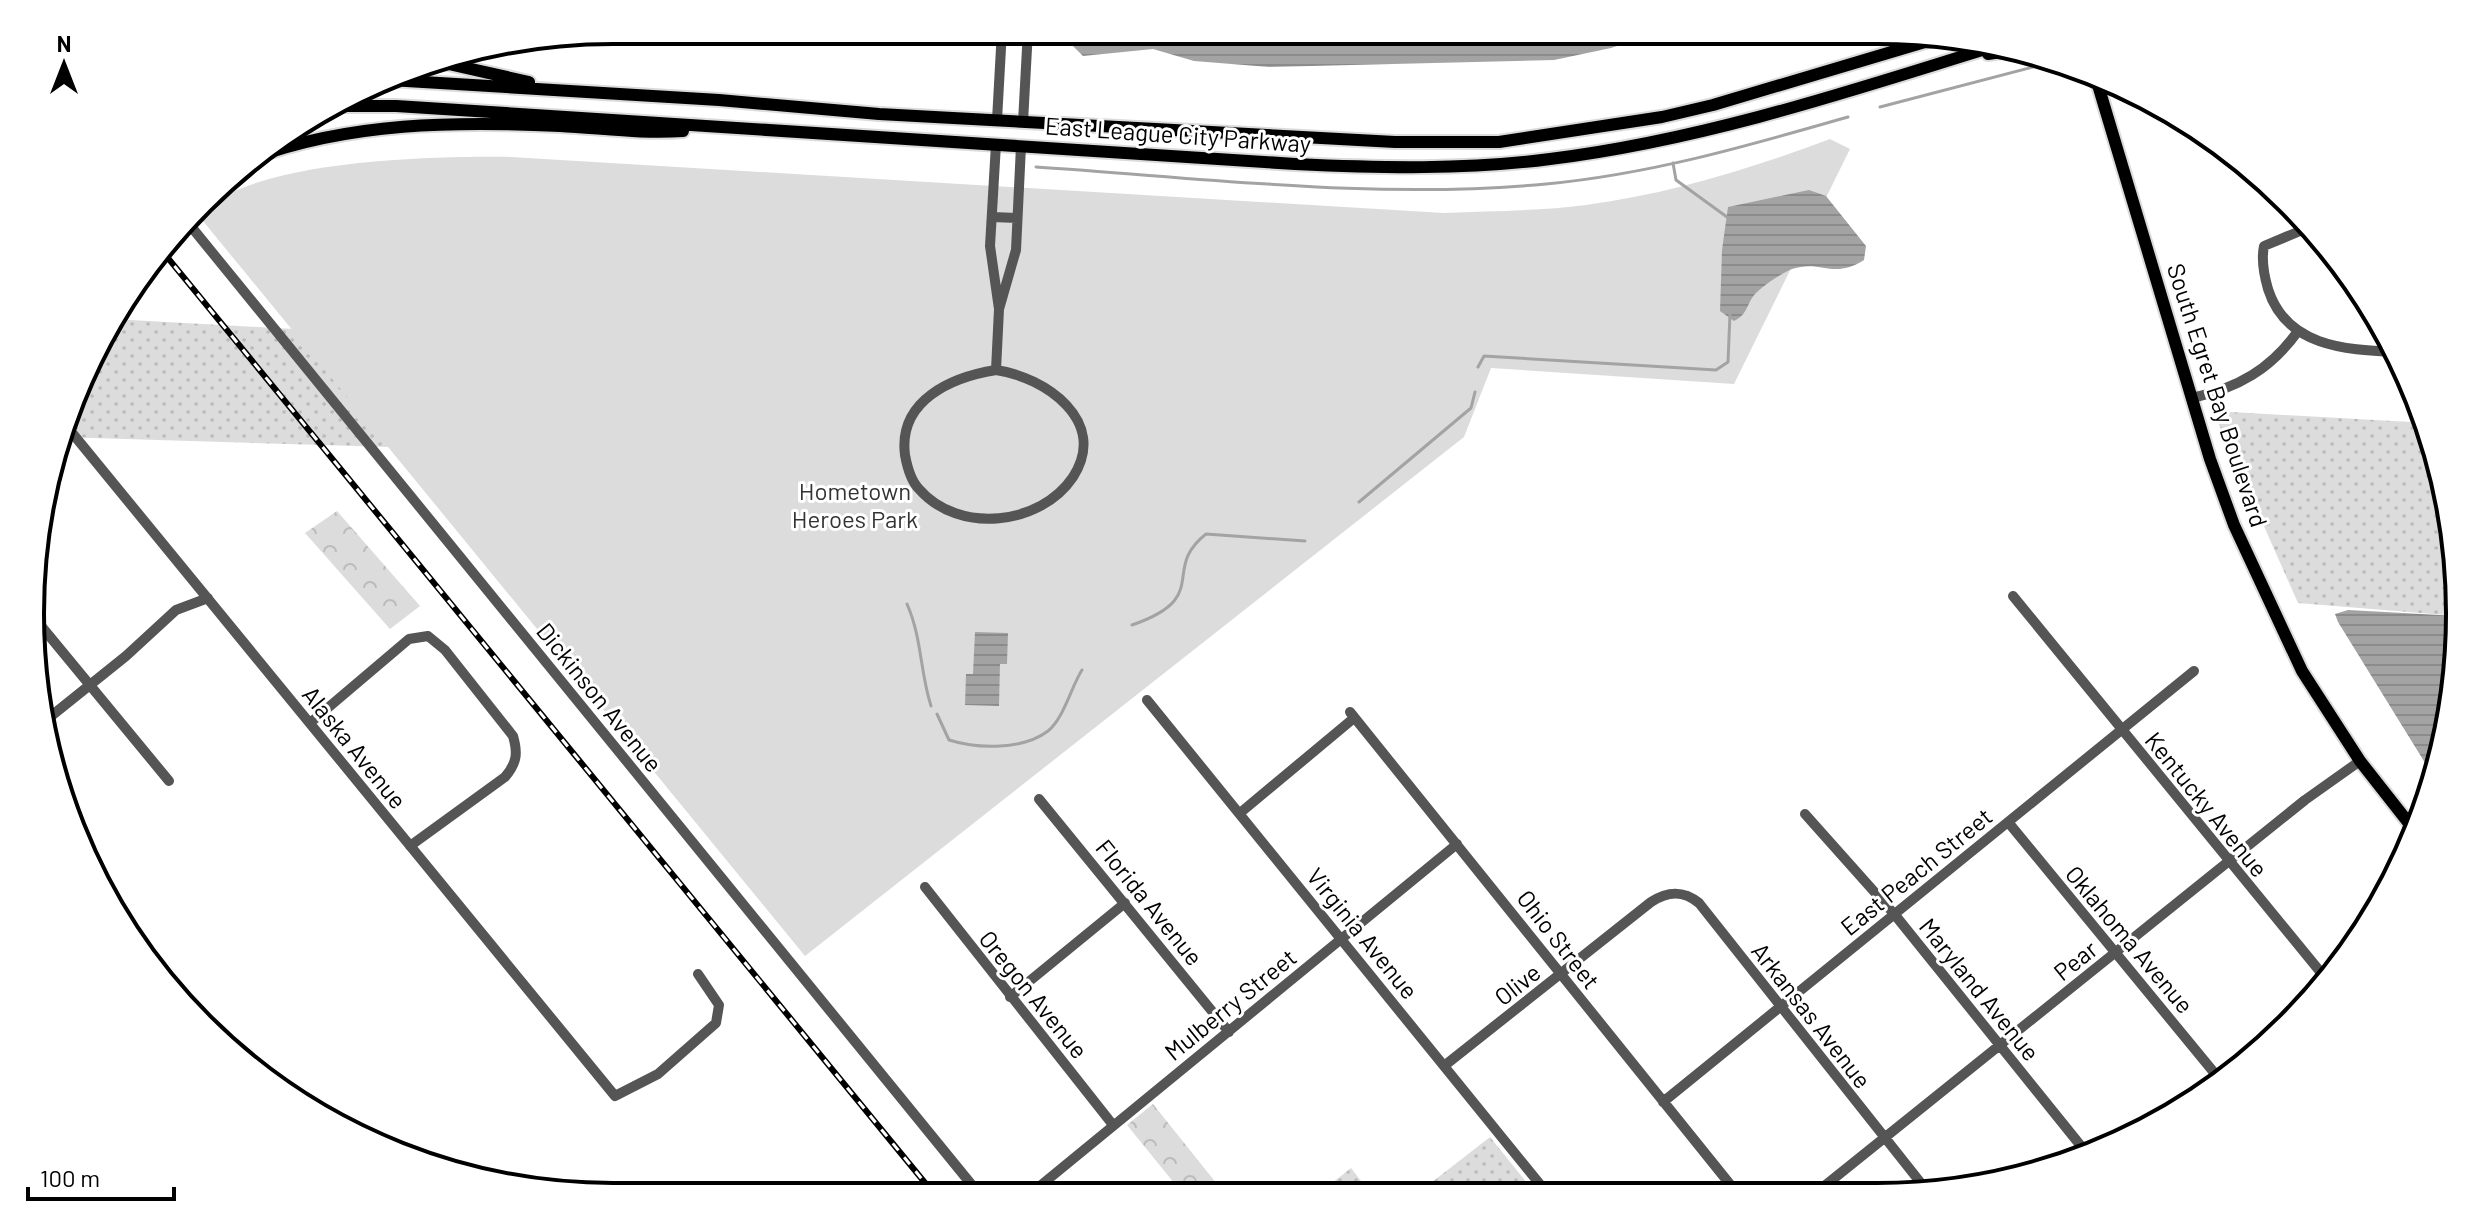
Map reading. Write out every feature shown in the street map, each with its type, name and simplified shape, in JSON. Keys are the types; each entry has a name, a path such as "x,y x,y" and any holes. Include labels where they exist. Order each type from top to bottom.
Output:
{"main road":[{"name":"East League City Parkway","path":"411,81 1023,122 1395,142 1499,142 1662,117 1713,105 1915,45"},
{"name":"East League City Parkway","path":"356,106 412,107 1385,168 1548,159 1704,131 1974,53"},
{"path":"1960,57 1982,54"},
{"path":"456,66 559,90"},
{"name":"South Egret Bay Boulevard","path":"2099,90 2192,398 2234,525 2302,671 2360,761 2407,821"},
{"path":"996,144 997,120"},
{"path":"1021,146 1023,122"},
{"path":"285,149 327,137 417,126 518,124 665,132 735,128"}],"street":[{"path":"997,120 1001,44"},
{"path":"1023,122 1028,44"},
{"path":"996,144 991,263 999,309 996,370"},
{"path":"999,309 1013,265 1021,146"},
{"path":"992,217 1017,218"},
{"name":"Dickinson Avenue","path":"193,229 970,1183"},
{"path":"2298,231 2270,240 2262,254 2265,276 2277,310 2298,331 2319,343 2381,351"},
{"path":"2192,398 2229,388 2264,370 2298,331"},
{"path":"996,370 1034,379 1058,394 1075,416 1083,443 1075,474 1055,500 1014,516 982,518 944,508 918,488 906,462 905,440 911,417 934,391 963,376 996,370"},
{"name":"Alaska Avenue","path":"73,434 615,1096 658,1074 716,1023 719,1005 698,974"},
{"name":"Kentucky Avenue","path":"2013,596 2319,971"},
{"path":"53,714 176,610 208,598"},
{"path":"44,630 169,781"},
{"path":"310,723 409,639 428,636 445,650 513,736 518,750 513,767 410,846"},
{"name":"East Peach Street","path":"1663,1102 2194,671"},
{"name":"Virginia Avenue","path":"1147,700 1539,1183"},
{"name":"Ohio Street","path":"1240,813 1352,715 1729,1183"},
{"name":"Pear","path":"1829,1183 2360,761"},
{"name":"Florida Avenue","path":"1039,799 1229,1032"},
{"name":"Maryland Avenue","path":"1805,814 1895,915 2080,1145"},
{"name":"Oklahoma Avenue","path":"2008,822 2214,1072"},
{"name":"Mulberry Street","path":"1043,1183 1457,844"},
{"name":"Oregon Avenue","path":"925,887 1113,1125"},
{"name":"Arkansas Avenue","path":"1651,902 1673,893 1694,898 1919,1181"},
{"name":"Olive","path":"1444,1066 1651,902"},
{"path":"1010,997 1125,903"}],"green space":[{"name":"Hometown Heroes Park","path":"1830,139 1850,149 1734,384 1491,368 1464,437 805,956 202,220 229,194 258,182 346,165 438,158 511,157 1444,213 1551,208 1617,200 1679,187"},
{"path":"126,320 294,329 390,447 72,437 87,396"},
{"path":"2213,411 2413,422 2435,502 2445,576 2446,615 2298,603"},
{"path":"337,511 420,606 390,629 305,533"},
{"path":"1153,1104 1216,1183 1174,1183 1127,1125"},
{"path":"1490,1137 1527,1183 1431,1183"},
{"path":"1351,1168 1363,1183 1332,1183"}],"shaded area":[{"path":"1071,44 1623,44 1554,60 1269,67 1194,61 1153,49 1083,56"},
{"path":"1809,190 1826,196 1866,246 1864,260 1853,266 1835,269 1811,266 1792,269 1759,290 1743,314 1734,321 1720,311 1722,250 1728,207"},
{"path":"2348,610 2446,615 2441,688 2426,764 2338,622 2335,614"},
{"path":"975,632 1008,633 1007,664 1000,664 999,706 965,705 966,674 973,674"}],"waterway":[{"path":"1880,107 2035,66"},
{"path":"1036,167 1354,189 1482,188 1546,184 1661,166 1848,117"},
{"path":"1673,163 1676,180 1727,217"},
{"path":"1478,367 1484,356 1716,370 1728,362 1730,314"},
{"path":"1359,502 1471,408 1475,392"},
{"path":"1132,625 1157,615 1171,604 1179,593 1186,559 1206,534 1305,541"},
{"path":"907,604 916,630 931,706"},
{"path":"937,714 949,740 986,746 1026,742 1054,725 1082,670"}],"railway":[{"path":"169,259 925,1183"}]}
